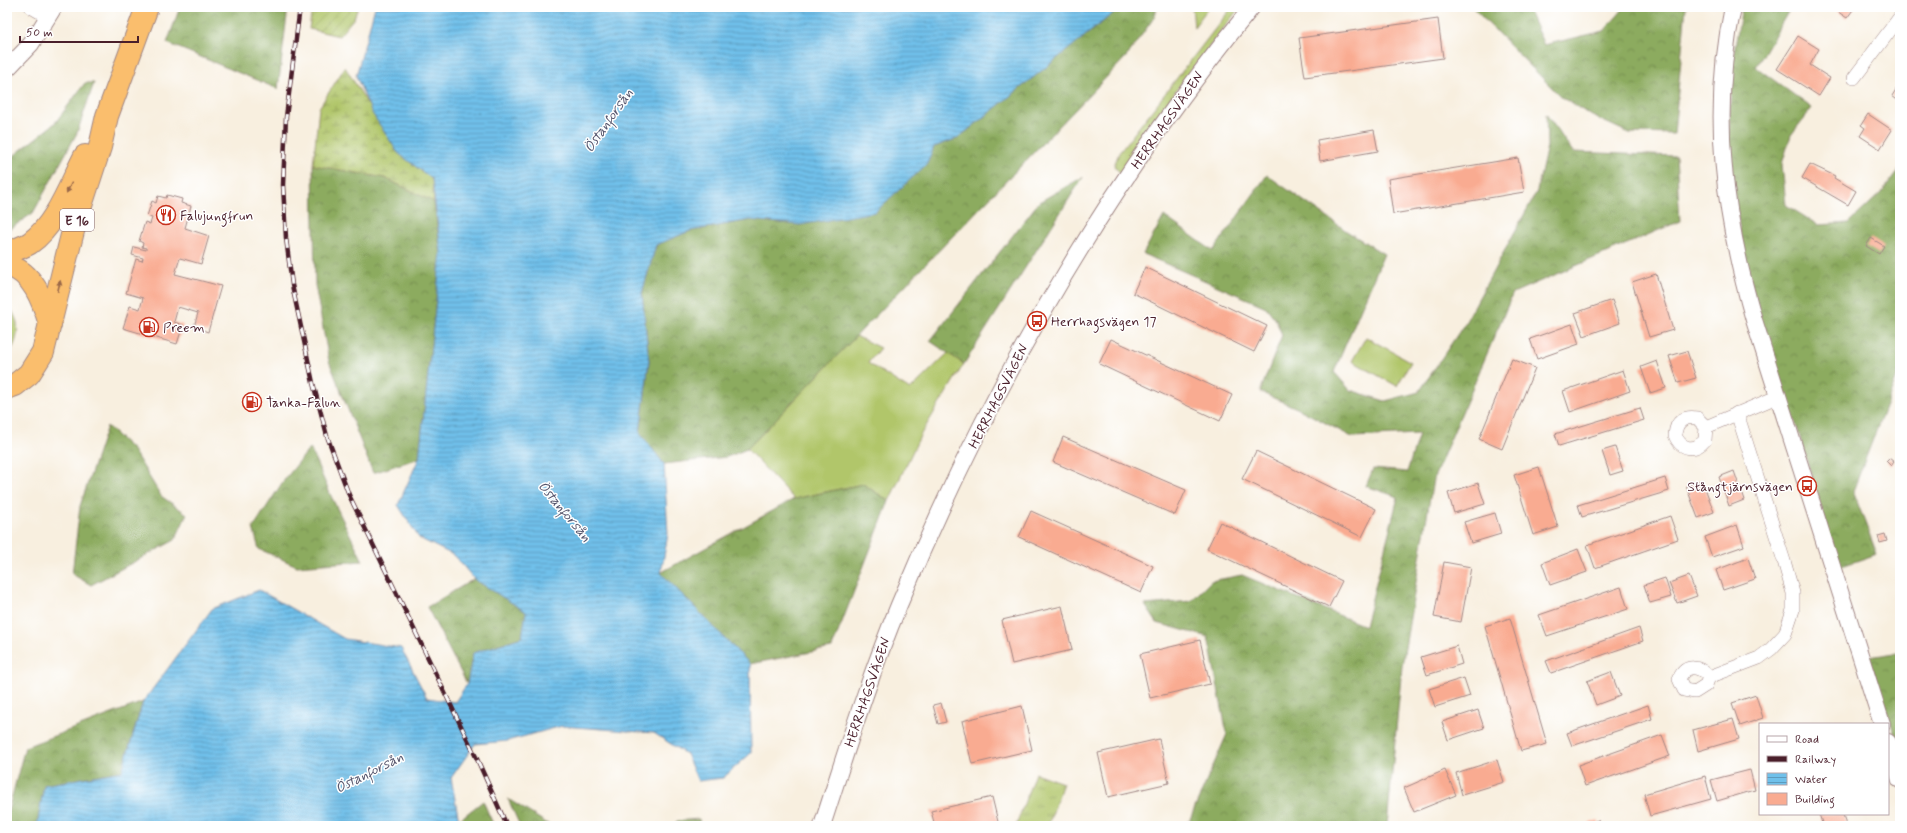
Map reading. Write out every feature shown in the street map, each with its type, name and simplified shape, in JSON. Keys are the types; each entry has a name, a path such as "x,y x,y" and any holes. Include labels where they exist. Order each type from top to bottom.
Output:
{"highway":[{"name":"E 16","path":"11,386 29,374 40,360 43,352 82,199 100,147 107,116 148,7"},
{"name":"E 16","path":"7,253 29,243 45,230 107,116"},
{"path":"7,265 29,279 42,298 50,324"}],"street":[{"path":"7,69 31,44 51,12 31,7"},
{"name":"HERRHAGSVÄGEN","path":"822,826 872,675 898,606 948,496 1009,372 1075,256 1126,178 1199,74 1252,7"},
{"path":"1733,7 1722,88 1721,144 1728,212 1744,283 1882,723"},
{"path":"1854,78 1900,17"},
{"path":"1706,427 1779,396"},
{"path":"1709,677 1759,658 1771,649 1785,634 1793,610 1793,592 1737,413"},
{"path":"1889,745 1900,780"}],"green space":[{"path":"180,7 288,7 278,89 167,43"},
{"path":"312,7 358,7 354,18 339,36 309,29"},
{"path":"1121,7 1158,7 1153,19 1127,56 747,449 727,457 664,464 640,433 649,361 642,293 656,245 690,231 750,220 800,225 927,164 934,147 958,138"},
{"path":"1192,7 1209,7 1194,27"},
{"path":"1232,7 1240,7 1186,77 1133,151 1123,176 1114,166 1119,153"},
{"path":"1527,7 1544,45 1604,31 1625,7 1686,7 1674,134 1629,133 1592,116 1561,97 1473,8"},
{"path":"1742,7 1791,7 1756,67 1812,108 1791,135 1782,164 1786,205 1818,225 1849,223 1884,190 1900,168 1900,369 1853,491 1877,554 1839,567 1798,431 1762,324 1743,251 1728,152 1732,63"},
{"path":"345,67 398,153 432,179 434,202 385,178 313,165 319,108"},
{"path":"85,83 94,83 77,133 33,213 7,231 7,161 55,123"},
{"path":"1546,114 1573,152 1676,156 1680,221 1513,293 1433,480 1402,666 1387,826 1187,826 1227,734 1208,637 1157,623 1145,605 1191,601 1211,581 1242,575 1365,626 1398,497 1366,486 1373,469 1407,472 1419,434 1352,437 1299,409 1260,392 1282,335 1276,320 1266,307 1143,254 1164,216 1213,251 1267,175 1348,232 1384,254 1334,372 1350,390 1385,401 1419,392 1465,323 1537,191 1547,146"},
{"path":"313,165 385,178 434,202 441,253 419,458 373,473 329,361 315,285"},
{"path":"1083,177 964,364 930,341 1039,202"},
{"path":"7,304 15,317 18,330 15,344 7,356"},
{"path":"856,336 880,348 868,363 910,390 948,353 964,364 921,434 889,501 863,484 794,499 747,449"},
{"path":"1366,337 1411,362 1397,386 1352,361"},
{"path":"107,426 133,450 161,496 187,514 175,540 91,585 72,574 80,506"},
{"path":"310,448 331,496 363,561 297,566 259,549 253,528 282,483"},
{"path":"863,484 889,501 832,648 750,664 660,573 794,499"},
{"path":"474,579 527,612 522,637 473,653 467,684 427,607"},
{"path":"1895,653 1900,654 1900,751 1869,657"},
{"path":"143,702 122,771 44,785 37,826 7,826 7,815 25,747"},
{"path":"1035,773 1063,783 1048,826 1016,826"},
{"path":"508,799 551,826 520,826"},
{"path":"483,801 494,826 461,826 459,820"},
{"path":"699,819 700,826 674,826 677,821"}],"water":[{"name":"Östanforsån","path":"375,7 1121,7 958,138 934,147 927,164 875,212 800,225 750,220 690,231 656,245 642,293 649,361 640,433 664,464 668,534 661,573 750,664 751,753 723,778 698,781 686,754 654,733 562,726 507,741 475,744 451,778 460,826 37,826 44,785 122,771 143,702 212,609 259,590 345,639 401,648 427,698 455,702 467,684 473,653 522,637 526,612 474,579 455,556 419,538 398,505 419,458 441,253 432,179 398,153 372,113 356,76"}],"building":[{"path":"1831,7 1855,7 1847,18"},
{"path":"1438,19 1443,58 1305,77 1299,38"},
{"path":"1798,36 1819,49 1810,65 1830,78 1819,96 1777,69"},
{"path":"1900,83 1900,102 1892,96"},
{"path":"1868,114 1892,130 1880,149 1860,136 1865,128 1861,125"},
{"path":"1374,130 1378,151 1320,161 1317,140"},
{"path":"1518,158 1524,192 1393,214 1388,179"},
{"path":"1810,164 1835,176 1834,178 1856,191 1848,205 1802,178"},
{"path":"167,195 182,199 181,203 191,206 185,228 209,236 201,264 180,258 175,274 221,286 208,332 194,327 198,313 178,307 174,322 183,325 177,344 123,328 130,306 140,309 143,298 126,293 136,259 142,261 143,258 132,255 134,247 146,250 146,248 142,247 143,243 139,241 145,222 150,224 152,218 147,216 152,201 156,203 158,196 166,198"},
{"path":"1871,238 1884,246 1879,254 1866,246"},
{"path":"1145,267 1267,326 1254,352 1133,293"},
{"path":"1656,274 1673,330 1649,337 1632,282"},
{"path":"1612,300 1620,323 1584,336 1575,313"},
{"path":"1572,324 1579,344 1537,359 1530,339"},
{"path":"1111,339 1232,395 1220,421 1099,364"},
{"path":"1687,351 1696,378 1678,383 1669,356"},
{"path":"1512,359 1535,368 1502,449 1479,439"},
{"path":"1657,361 1666,388 1650,393 1641,367"},
{"path":"1623,370 1630,391 1570,412 1563,391"},
{"path":"1640,408 1644,420 1559,446 1555,434"},
{"path":"1063,437 1186,490 1175,515 1053,462"},
{"path":"1615,447 1623,471 1610,475 1602,451"},
{"path":"1256,451 1376,509 1362,537 1242,479"},
{"path":"1889,458 1894,462 1891,466 1886,461"},
{"path":"1539,467 1558,527 1533,535 1514,475"},
{"path":"1734,471 1744,500 1729,506 1719,477"},
{"path":"1665,478 1669,491 1582,517 1578,505"},
{"path":"1702,480 1714,512 1698,518 1686,486"},
{"path":"1478,483 1485,504 1454,513 1448,493"},
{"path":"1031,511 1153,566 1141,593 1019,537"},
{"path":"1495,513 1501,534 1471,543 1464,522"},
{"path":"1670,516 1678,539 1595,568 1587,545"},
{"path":"1220,522 1342,581 1329,607 1207,549"},
{"path":"1737,525 1744,546 1712,557 1705,537"},
{"path":"1885,534 1887,541 1880,543 1878,536"},
{"path":"1578,549 1587,572 1550,585 1542,563"},
{"path":"1748,558 1755,579 1723,590 1716,570"},
{"path":"1444,562 1471,567 1461,622 1434,617"},
{"path":"1689,576 1697,596 1677,603 1669,583"},
{"path":"1665,578 1671,597 1650,603 1644,585"},
{"path":"1621,587 1628,609 1547,636 1539,615"},
{"path":"1062,606 1072,650 1012,664 1002,620"},
{"path":"1510,618 1547,744 1521,751 1485,626"},
{"path":"1639,628 1643,641 1551,673 1546,661"},
{"path":"1200,640 1210,684 1150,698 1140,654"},
{"path":"1457,646 1462,664 1427,675 1421,657"},
{"path":"1611,672 1620,696 1596,705 1587,681"},
{"path":"1464,678 1470,696 1435,707 1429,689"},
{"path":"1756,695 1763,718 1740,726 1732,703"},
{"path":"941,703 946,722 938,724 933,705"},
{"path":"1648,705 1652,719 1572,746 1567,733"},
{"path":"1022,706 1032,750 972,764 962,721"},
{"path":"1478,710 1484,728 1448,740 1442,722"},
{"path":"1733,719 1739,739 1698,751 1693,730"},
{"path":"1662,735 1670,756 1585,786 1578,765"},
{"path":"1159,739 1169,783 1108,797 1098,753"},
{"path":"1497,760 1504,782 1462,795 1456,773"},
{"path":"1445,770 1456,795 1414,812 1404,788"},
{"path":"1750,770 1755,790 1717,801 1711,780"},
{"path":"1705,776 1711,799 1650,816 1644,794"},
{"path":"992,797 999,826 935,826 931,811"},
{"path":"1819,815 1843,815 1846,826 1823,826"},
{"path":"1598,820 1600,826 1582,826"}],"railway":[{"path":"300,7 286,117 283,185 286,238 292,285 313,383 327,436 349,495 477,759 507,826"}],"place":[{"name":"Falujungfrun","path":"166,215"},
{"name":"Herrhagsvägen 17","path":"1037,321"},
{"name":"Preem","path":"149,327"},
{"name":"Tanka-Falun","path":"252,402"},
{"name":"Stångtjärnsvägen","path":"1807,486"}]}
